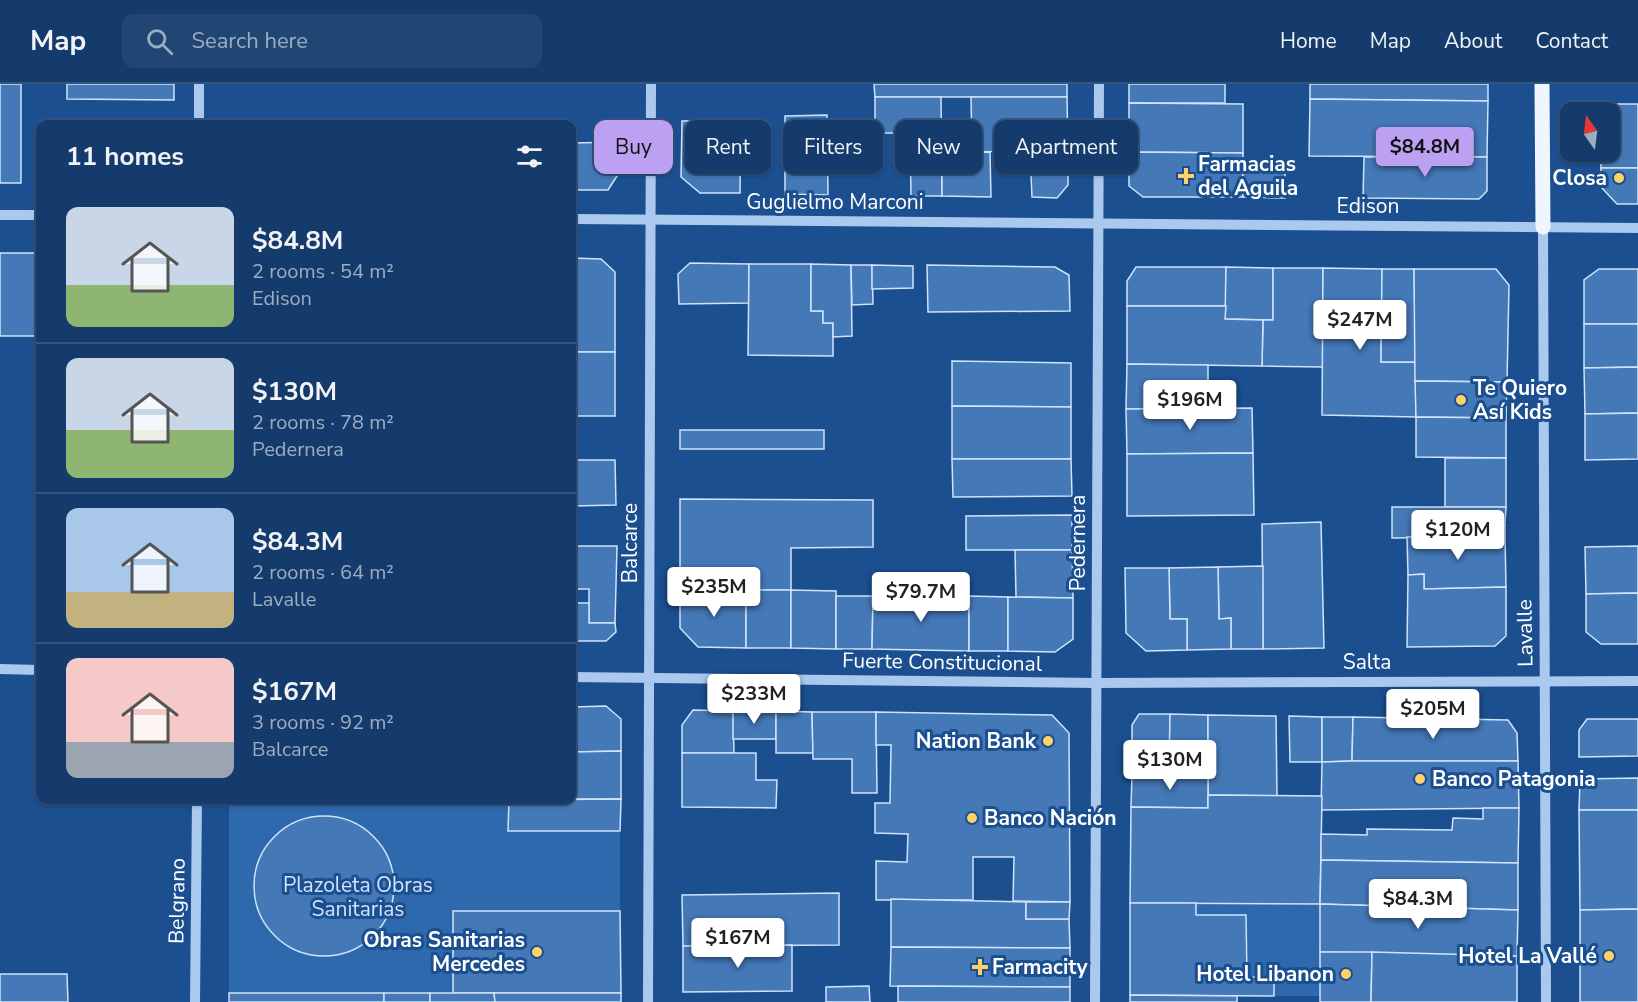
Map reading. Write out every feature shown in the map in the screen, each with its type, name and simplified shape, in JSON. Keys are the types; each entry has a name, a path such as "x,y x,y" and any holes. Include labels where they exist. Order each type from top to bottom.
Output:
{"main road":[{"path":"1542,84 1543,227"}],"street":[{"path":"199,84 199,120"},
{"name":"Balcarce","path":"648,1002 651,84"},
{"name":"Pedernera","path":"1095,1002 1099,84"},
{"path":"0,215 36,215"},
{"name":"Guglielmo Marconi","path":"576,219 1098,224"},
{"name":"Edison","path":"1098,224 1638,228"},
{"name":"Lavalle","path":"1543,227 1546,1002"},
{"path":"0,669 36,670"},
{"name":"Fuerte Constitucional","path":"576,676 1096,683"},
{"name":"Salta","path":"1096,683 1638,681"},
{"name":"Belgrano","path":"195,1002 197,804"}],"green space":[{"name":"Plazoleta Obras Sanitarias","path":"229,804 509,804 509,831 620,831 620,911 453,911 453,993 229,993"},
{"path":"1196,903 1320,904 1320,996 1274,996 1274,977 1247,977 1246,915 1196,915"}],"building":[{"path":"0,84 21,84 21,183 0,183"},
{"path":"67,84 174,84 174,100 67,99"},
{"path":"874,84 1067,84 1067,97 875,97"},
{"path":"1129,84 1225,84 1225,103 1129,103"},
{"path":"1310,84 1488,84 1488,101 1310,99"},
{"path":"875,97 941,97 941,120 895,120 895,133 883,133 883,120 875,120"},
{"path":"971,97 1067,97 1067,120 994,120 994,152 982,152 982,120 971,120"},
{"path":"1310,99 1488,101 1487,157 1309,156"},
{"path":"1129,103 1243,104 1243,153 1138,152 1138,120 1129,120"},
{"path":"1620,104 1638,104 1638,168 1601,168 1601,162 1620,162"},
{"path":"827,115 827,120 785,120 785,116"},
{"path":"682,121 685,121 685,174 740,174 740,193 700,193 681,177"},
{"path":"576,143 594,143 594,174 618,174 608,190 576,190"},
{"path":"982,152 990,152 991,197 942,196 942,174 982,174"},
{"name":"Farmacias del Aguila","path":"1138,152 1243,153 1243,197 1143,197 1129,186 1129,174 1138,174"},
{"path":"1364,157 1487,157 1487,191 1479,199 1363,198"},
{"path":"1243,166 1285,166 1285,198 1243,197"},
{"name":"Closa","path":"1601,168 1638,168 1638,204 1617,204 1601,187"},
{"path":"785,174 828,174 828,195 785,194"},
{"path":"911,174 942,174 942,196 911,196"},
{"path":"1068,174 1068,185 1057,198 1032,197 1031,175 1022,175"},
{"path":"0,253 36,253 36,336 0,336"},
{"path":"576,258 601,259 615,272 615,352 576,352"},
{"path":"690,263 749,264 749,303 679,304 678,274"},
{"path":"749,264 811,264 811,311 823,311 823,323 833,323 833,356 748,355"},
{"path":"811,264 851,265 852,336 833,337 833,323 823,323 823,311 811,311"},
{"path":"851,265 872,265 873,304 852,305"},
{"path":"872,265 913,266 913,288 872,289"},
{"path":"927,265 1055,267 1069,275 1070,311 928,312"},
{"path":"1136,267 1226,267 1226,306 1127,306 1127,281"},
{"path":"1226,267 1273,268 1273,320 1225,319"},
{"path":"1273,268 1323,268 1323,367 1262,366 1263,320 1273,320"},
{"path":"1323,268 1382,269 1381,362 1416,362 1416,417 1322,415"},
{"path":"1382,269 1414,269 1416,362 1381,362"},
{"path":"1414,269 1496,269 1509,285 1507,382 1415,381"},
{"path":"1599,269 1638,269 1638,324 1584,324 1584,280"},
{"path":"1127,306 1226,306 1225,319 1263,320 1262,366 1127,364"},
{"path":"1584,324 1638,324 1638,367 1584,368"},
{"path":"576,352 615,352 615,416 576,416"},
{"path":"952,361 1071,363 1071,407 952,406"},
{"path":"1127,364 1208,365 1208,408 1126,409"},
{"path":"1638,367 1638,413 1585,414 1584,368"},
{"name":"Te Quiero Así Kids","path":"1415,381 1507,382 1506,418 1416,417"},
{"path":"952,406 1071,407 1071,459 952,459"},
{"path":"1252,408 1253,453 1127,454 1126,409"},
{"path":"1638,413 1638,459 1585,460 1585,414"},
{"path":"1416,417 1506,418 1506,458 1416,457"},
{"path":"680,430 824,430 824,449 680,449"},
{"path":"1253,453 1254,515 1127,516 1127,454"},
{"path":"1445,458 1506,458 1506,507 1445,507"},
{"path":"952,459 1071,459 1072,496 953,497"},
{"path":"576,460 615,460 616,505 576,506"},
{"path":"680,499 873,500 873,547 791,548 791,590 680,590"},
{"path":"1392,507 1506,507 1505,525 1480,525 1480,534 1465,534 1465,537 1392,538"},
{"path":"1072,515 1072,550 966,550 966,516"},
{"path":"1321,522 1324,648 1263,649 1262,524"},
{"path":"1480,525 1505,525 1505,536 1465,537 1465,534 1480,534"},
{"path":"1505,536 1506,587 1424,589 1424,574 1408,575 1407,537"},
{"path":"576,546 617,546 615,623 589,623 589,589 576,589"},
{"path":"1638,546 1638,593 1586,594 1585,547"},
{"path":"1015,550 1072,550 1073,598 1016,597"},
{"path":"1263,566 1263,649 1231,649 1231,618 1219,619 1218,567"},
{"path":"1218,567 1219,619 1231,618 1231,649 1187,650 1187,619 1170,619 1169,568"},
{"path":"1125,568 1169,568 1170,619 1187,619 1187,650 1146,651 1126,633"},
{"path":"1424,574 1424,589 1506,587 1506,636 1495,646 1407,647 1408,575"},
{"path":"680,590 746,590 746,648 698,647 680,628"},
{"path":"746,590 791,590 791,648 746,648"},
{"path":"791,590 836,591 836,649 791,648"},
{"path":"1638,593 1638,644 1601,644 1586,632 1586,594"},
{"path":"836,596 873,596 872,649 836,649"},
{"path":"873,596 969,596 969,651 872,649"},
{"path":"969,596 1008,597 1008,651 969,651"},
{"path":"1008,597 1073,598 1073,639 1055,652 1008,651"},
{"path":"576,603 589,603 589,623 615,623 616,632 606,641 576,641"},
{"path":"606,706 621,719 621,751 576,752 576,707"},
{"path":"693,710 733,711 734,753 682,753 682,725"},
{"path":"733,711 776,711 776,739 733,739"},
{"path":"776,711 812,712 813,753 776,753"},
{"path":"812,712 876,712 877,793 852,793 852,759 813,759"},
{"name":"Banco Nación","path":"876,712 1052,715 1069,733 1070,902 1013,901 1014,857 973,857 973,900 876,900 876,861 907,862 908,834 875,833 875,803 890,803 891,745 876,745"},
{"path":"1139,714 1170,714 1169,774 1132,774 1132,725"},
{"path":"1170,714 1208,715 1208,775 1169,774"},
{"path":"1208,715 1276,716 1277,796 1208,795"},
{"path":"1289,716 1322,717 1322,762 1290,762"},
{"path":"1322,717 1353,717 1352,761 1322,762"},
{"path":"1353,717 1508,720 1517,733 1518,761 1352,761"},
{"path":"1587,719 1638,719 1638,756 1579,757 1579,730"},
{"path":"621,751 621,799 576,799 576,752"},
{"path":"682,753 756,753 756,780 777,780 776,808 682,807"},
{"name":"Banco Patagonia","path":"1518,761 1519,808 1321,810 1322,762"},
{"path":"1132,774 1208,775 1208,808 1131,807"},
{"path":"1638,778 1638,810 1579,810 1580,779"},
{"path":"1208,795 1322,796 1320,904 1130,903 1131,807 1208,808"},
{"path":"576,799 621,799 620,831 508,831 509,804 576,804"},
{"path":"1483,808 1519,808 1518,863 1321,860 1321,834 1367,835 1367,829 1452,830 1453,818 1483,819"},
{"path":"1579,810 1638,810 1638,909 1580,910"},
{"path":"324,816 351,821 374,836 389,859 394,886 389,913 374,936 351,951 324,956 297,951 274,936 259,913 254,886 259,859 274,836 297,821"},
{"path":"1321,860 1518,863 1518,910 1320,904"},
{"path":"839,893 839,945 683,946 682,895"},
{"path":"891,899 1026,902 1026,919 1069,919 1070,948 891,947"},
{"path":"1026,902 1070,902 1069,919 1026,919"},
{"path":"1130,903 1196,903 1196,915 1246,915 1247,977 1274,977 1274,996 1130,995"},
{"path":"1320,904 1518,910 1517,956 1320,952"},
{"name":"Hotel La Vallé","path":"1638,909 1638,1002 1580,1002 1580,910"},
{"name":"Obras Sanitarias Mercedes","path":"453,911 620,911 621,993 453,993"},
{"path":"792,945 792,991 683,992 683,946"},
{"name":"Farmacity","path":"891,947 1070,948 1070,987 890,986"},
{"name":"Hotel Libanon","path":"1320,952 1372,952 1371,1002 1320,1002"},
{"path":"1372,952 1517,956 1517,1002 1371,1002"},
{"path":"0,974 67,974 68,1002 0,1002"},
{"path":"869,986 870,1002 826,1002 826,987"},
{"path":"898,986 1070,987 1070,1002 898,1002"},
{"path":"229,993 384,993 384,1002 229,1002"},
{"path":"384,993 430,993 430,1002 384,1002"},
{"path":"430,993 494,993 495,1002 430,1002"},
{"path":"494,993 621,993 621,1002 495,1002"},
{"path":"1130,995 1237,996 1237,1002 1130,1002"}],"place":[{"name":"Farmacias del Aguila","path":"1186,176"},
{"name":"Closa","path":"1619,178"},
{"name":"Te Quiero Así Kids","path":"1461,400"},
{"name":"Nation Bank","path":"1048,741"},
{"name":"Banco Patagonia","path":"1420,779"},
{"name":"Banco Nación","path":"972,818"},
{"name":"Obras Sanitarias Mercedes","path":"537,952"},
{"name":"Hotel La Vallé","path":"1609,956"},
{"name":"Farmacity","path":"980,967"},
{"name":"Hotel Libanon","path":"1346,974"}]}
